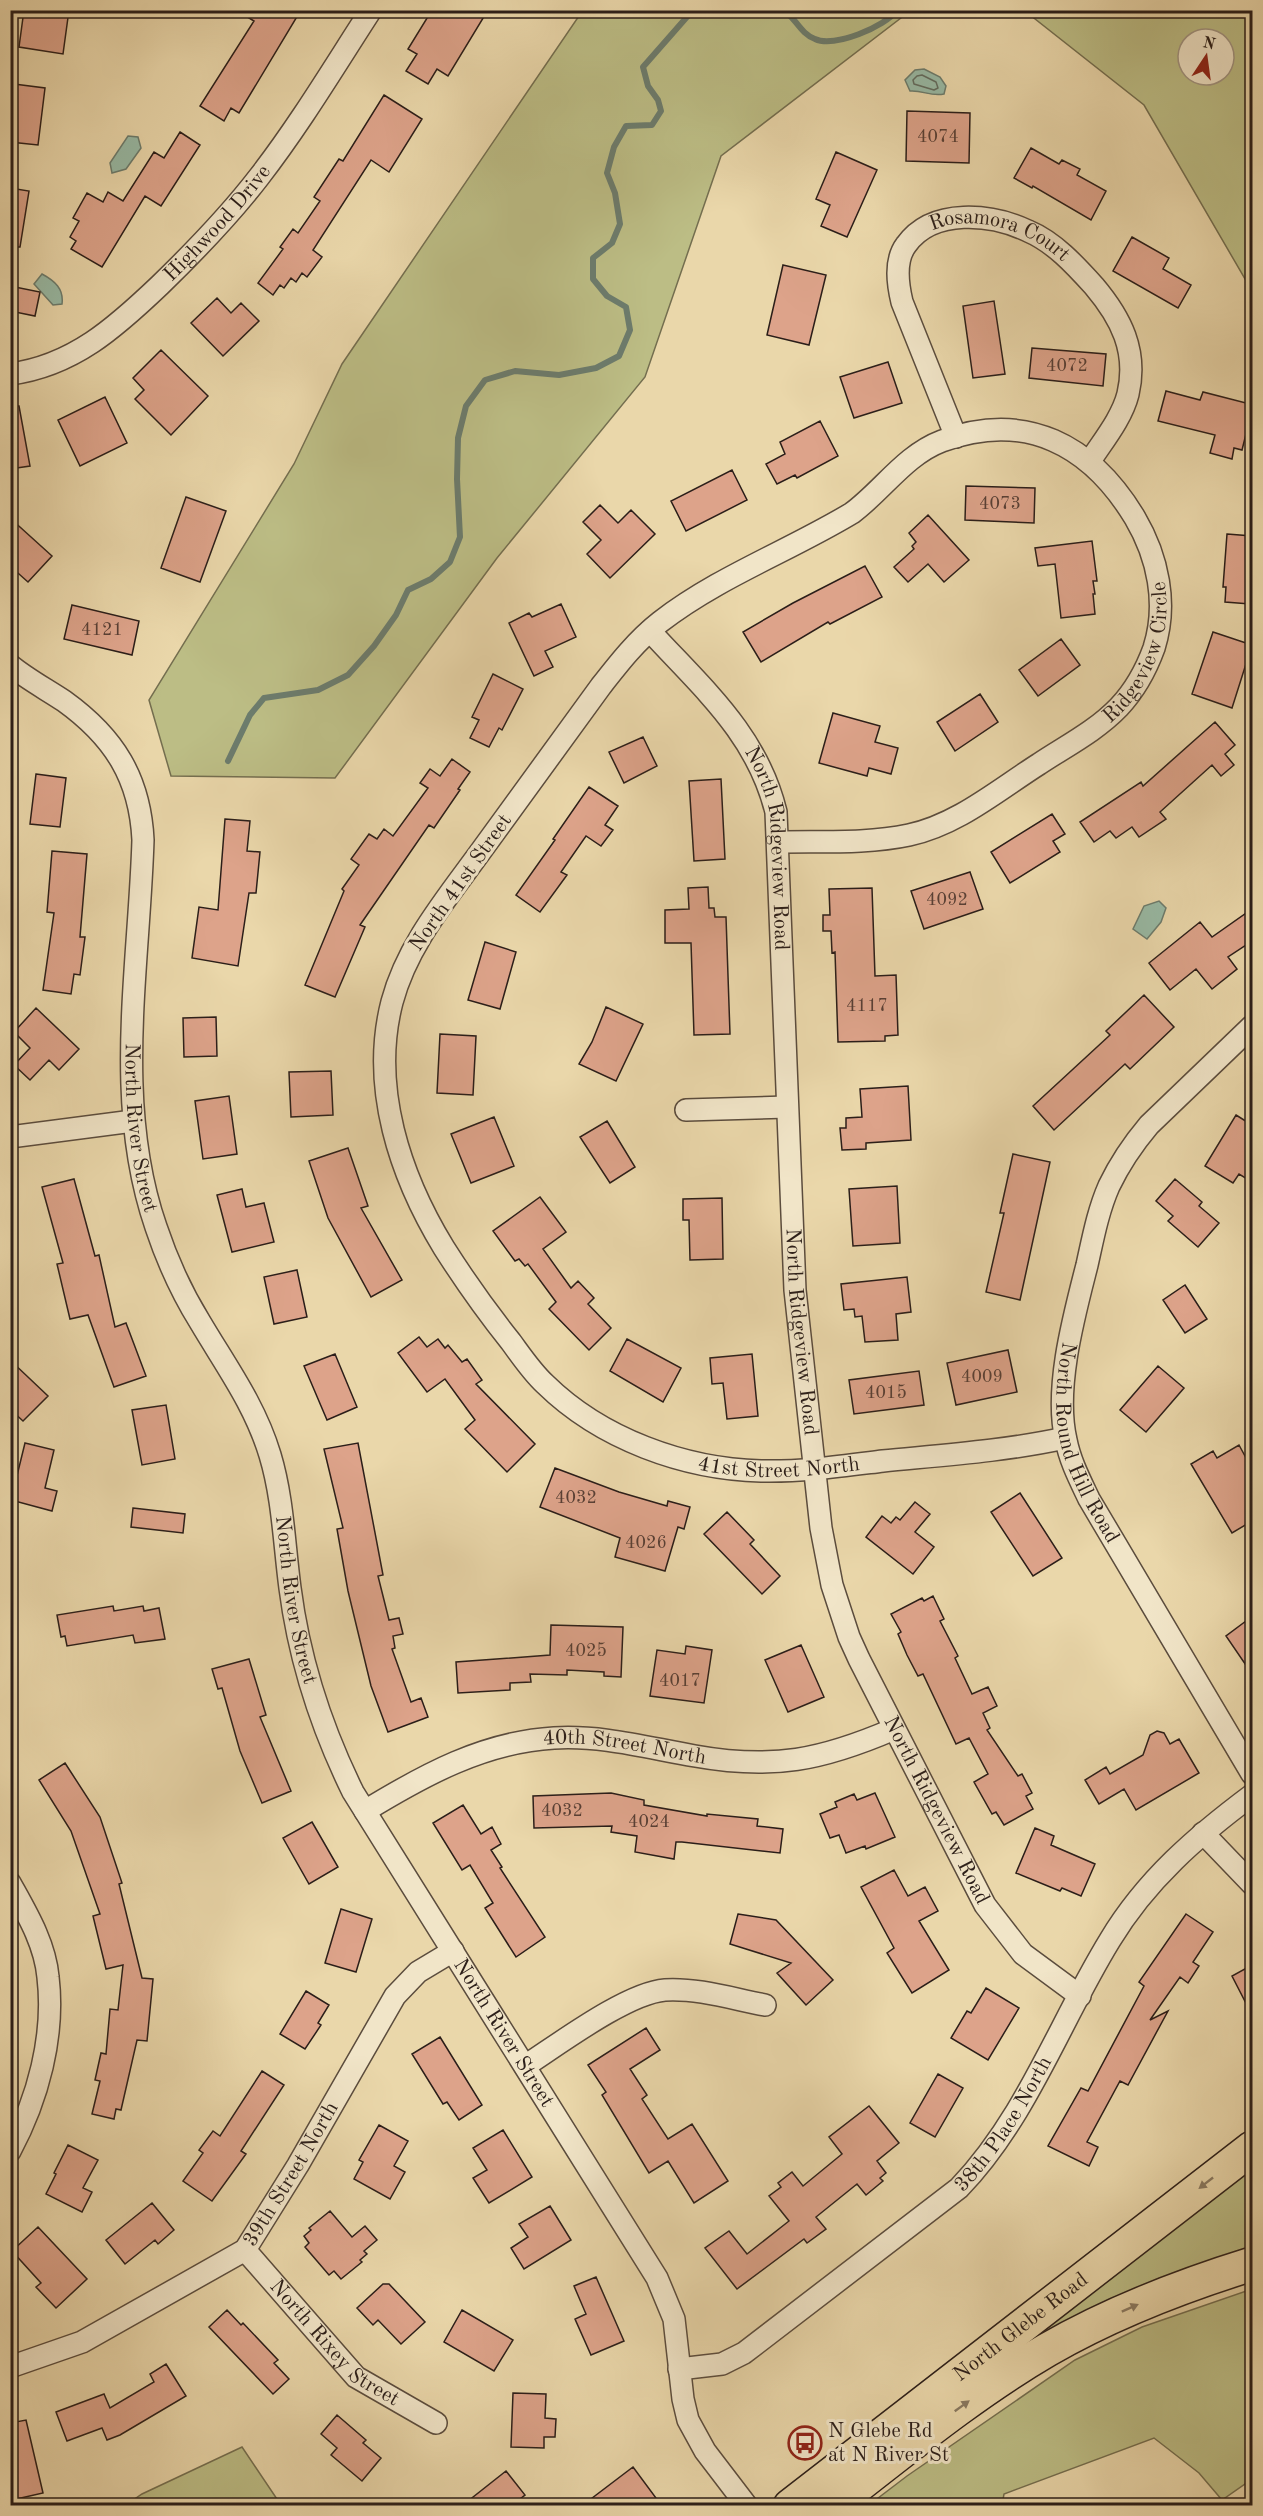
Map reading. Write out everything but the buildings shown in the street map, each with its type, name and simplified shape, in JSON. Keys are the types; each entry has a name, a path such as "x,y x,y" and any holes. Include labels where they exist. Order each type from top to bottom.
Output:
{"main road":[{"name":"North Glebe Road","path":"790,2505 1252,2148"},
{"name":"North Glebe Road","path":"832,2505 984,2390 1047,2350 1149,2300 1252,2264"}],"street":[{"name":"Highwood Drive","path":"10,374 52,365 90,346 124,320 188,258 259,177 299,122 370,10"},
{"name":"Rosamora Court","path":"956,437 902,303 898,283 899,264 905,245 922,231 955,218 980,217 1004,221 1030,231 1058,249 1109,305 1123,328 1130,357 1127,396 1119,416 1090,461"},
{"name":"Ridgeview Circle","path":"650,631 705,592 852,513 867,502 915,456 956,437 990,430 1021,432 1049,439 1090,461 1110,482 1130,510 1147,541 1157,572 1160,603 1158,632 1146,666 1128,697 1094,728 939,826 908,835 873,840 778,842"},
{"name":"North Ridgeview Road","path":"650,631 726,713 748,743 765,775 771,794 778,842 795,1290 826,1558 840,1612 859,1659 894,1729 975,1887 998,1924 1023,1954 1080,1996"},
{"name":"North 41st Street","path":"523,1358 458,1271 425,1215 412,1187 400,1153 388,1105 384,1060 388,1021 406,962 428,926 601,686 625,655 650,631"},
{"name":"North River Street","path":"10,665 75,709 102,732 121,759 140,808 142,857 131,1044 133,1121 141,1176 166,1252 200,1322 244,1392 267,1446 283,1514 290,1588 308,1671 334,1750 353,1792 663,2290 674,2319 685,2410 692,2431 747,2505"},
{"name":"North Round Hill Road","path":"1252,1026 1149,1125 1124,1159 1108,1188 1097,1222 1069,1341 1064,1398 1065,1438 1071,1459 1097,1514 1252,1774"},
{"path":"686,1110 787,1107"},
{"path":"10,1137 133,1121"},
{"name":"41st Street North","path":"523,1358 547,1386 579,1412 616,1434 655,1450 700,1464 777,1471 1025,1446 1065,1438"},
{"name":"40th Street North","path":"365,1810 461,1759 504,1745 529,1741 555,1738 602,1739 723,1760 766,1763 825,1755 894,1729"},
{"name":"38th Place North","path":"679,2369 722,2364 744,2353 959,2188 987,2157 1013,2120 1110,1940 1135,1903 1166,1867 1203,1833 1252,1795"},
{"path":"1203,1833 1252,1884"},
{"path":"10,1883 36,1931 48,1976 48,2034 36,2096 10,2151"},
{"name":"39th Street North","path":"10,2367 82,2342 244,2250 298,2165 395,1996 418,1972 453,1951"},
{"path":"525,2066 625,2002 650,1992 683,1990 765,2005"},
{"name":"North Rixey Street","path":"244,2250 356,2377 436,2423"}],"green space":[{"path":"583,10 910,11 721,156 645,377 497,558 335,778 171,776 149,700 294,464 342,364"},
{"path":"1025,11 1252,11 1252,291 1144,105"},
{"path":"1252,2167 1252,2252 1046,2342 1034,2331"},
{"path":"1252,2289 1252,2479 1222,2500 1199,2473 1154,2438 1004,2494 1002,2505 869,2505 907,2476 1075,2360 1142,2327"},
{"path":"242,2447 281,2505 126,2505 142,2494"}],"water":[{"path":"924,69 940,77 946,86 944,94 910,91 905,80 915,70"},
{"path":"128,136 138,137 141,148 126,169 112,173 110,163"},
{"path":"42,274 58,286 62,294 62,304 53,305 34,284"},
{"path":"1159,901 1166,908 1161,922 1147,939 1133,929 1144,906"}],"waterway":[{"path":"228,761 250,715 264,698 318,690 348,675 374,646 396,615 408,590 431,579 450,562 460,537 457,479 458,438 466,406 485,380 515,371 559,375 596,368 619,356 630,330 626,307 607,296 593,279 593,258 612,243 620,224 615,193 607,173 614,147 626,126 652,125 661,111 658,100 648,86 643,67 693,10"},
{"path":"784,10 806,34 823,41 834,41 871,29 897,10"},
{"path":"1245,10 1252,22"}],"place":[{"name":"N Glebe Rd at N River St","path":"805,2443"}]}
